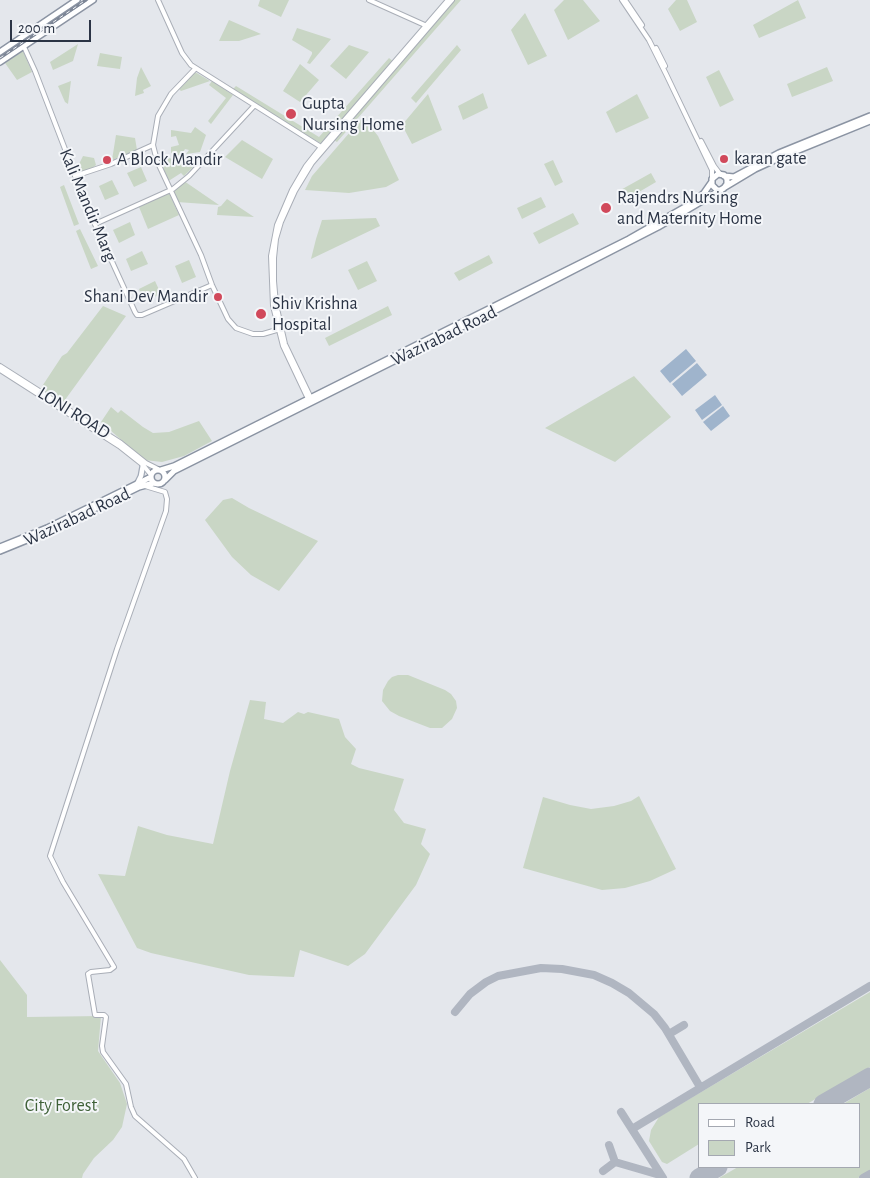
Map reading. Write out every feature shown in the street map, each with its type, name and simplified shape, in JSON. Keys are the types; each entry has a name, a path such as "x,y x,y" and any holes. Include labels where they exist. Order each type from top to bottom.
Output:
{"highway":[{"path":"0,52 77,0"},
{"path":"0,62 93,0"},
{"path":"722,175 727,182 723,189 715,189 711,181 715,175 722,175 734,177 778,153 870,116"},
{"name":"Wazirabad Road","path":"159,470 174,466 629,243 778,158 870,121"},
{"name":"Wazirabad Road","path":"165,480 174,470 629,239 694,202 704,193 711,181"},
{"path":"159,470 165,474 165,480 160,484 154,483 151,476 159,470"},
{"name":"Wazirabad Road","path":"0,547 47,528 151,476"},
{"name":"Wazirabad Road","path":"0,552 50,531 143,486 154,483"}],"main road":[{"path":"136,485 141,476 143,464"}],"street":[{"path":"158,0 186,61 195,69 321,147"},
{"path":"369,0 428,26"},
{"path":"310,400 283,346 274,291 275,249 282,222 295,191 312,163 450,0"},
{"path":"626,2 634,0"},
{"path":"626,2 650,38 702,144 722,175"},
{"path":"626,2 649,40 712,170 711,181"},
{"path":"280,329 271,295 271,256 281,215 299,177 321,147 428,26"},
{"name":"Kali Mandir Marg","path":"20,38 95,224 137,314 142,315 212,285"},
{"path":"195,69 171,94 162,108 156,126 153,145 157,161 226,316 236,328 248,333 260,335 280,329"},
{"path":"95,224 171,191 189,176 254,106"},
{"path":"76,176 110,164 153,145"},
{"name":"LONI ROAD","path":"0,368 101,432 143,464"},
{"path":"143,464 159,470"},
{"path":"143,464 151,476"},
{"path":"143,486 164,492 168,500 166,511 117,649 50,856 62,880 114,967 112,970 88,974 95,1015 104,1015 106,1017 102,1046 103,1052 126,1084 130,1107 135,1116 157,1134 168,1147 184,1159 195,1178"}],"green space":[{"path":"260,0 289,0 281,17 258,6"},
{"path":"450,0 461,0 337,142 332,139"},
{"path":"564,0 583,0 600,21 568,40 554,10"},
{"path":"676,0 687,0 697,22 680,31 668,9"},
{"path":"798,0 806,18 759,38 753,25"},
{"path":"525,13 547,56 528,65 511,30"},
{"path":"229,20 261,34 239,41 219,41"},
{"path":"297,28 331,39 310,64 307,63 312,52 292,40"},
{"path":"78,44 73,61 53,70 50,62"},
{"path":"349,45 369,52 346,79 330,66"},
{"path":"457,45 461,50 416,103 411,98"},
{"path":"23,51 32,72 17,80 5,63"},
{"path":"100,53 122,57 120,69 97,66"},
{"path":"389,58 394,62 322,144 231,91 236,86 319,137"},
{"path":"300,64 319,80 300,102 283,91"},
{"path":"141,67 151,86 143,90 144,93 135,96 137,78"},
{"path":"827,67 833,81 792,97 787,84"},
{"path":"719,70 734,100 720,107 706,77"},
{"path":"195,72 210,81 181,91 178,88"},
{"path":"71,81 68,104 65,102 58,86"},
{"path":"212,81 233,95 211,124 208,121 226,98 209,85"},
{"path":"483,93 488,108 463,120 458,106"},
{"path":"428,94 442,130 412,144 402,125"},
{"path":"637,94 649,118 616,133 606,112"},
{"path":"363,117 378,136 399,180 386,187 349,193 305,190 312,176"},
{"path":"195,127 206,135 200,152 186,154 189,150 185,149 181,156 171,153 171,147 179,145 176,136 171,137 171,130 191,133"},
{"path":"116,135 135,138 137,150 112,160"},
{"path":"242,140 273,159 262,179 225,157"},
{"path":"83,156 94,158 96,165 88,172 76,172 76,165 79,164"},
{"path":"183,156 193,167 184,176 181,173 167,182 161,157 174,159"},
{"path":"553,160 563,182 555,186 544,164"},
{"path":"141,167 147,181 134,187 127,173"},
{"path":"651,173 656,182 622,202 617,192"},
{"path":"112,180 119,194 105,200 99,186"},
{"path":"184,181 219,205 177,202 173,192"},
{"path":"64,185 79,224 74,226 60,187"},
{"path":"169,193 179,215 148,229 139,207"},
{"path":"541,197 546,207 522,219 517,208"},
{"path":"227,199 254,217 217,215 218,207"},
{"path":"573,213 579,224 539,244 533,233"},
{"path":"376,218 380,226 311,259 322,220"},
{"path":"130,222 135,235 119,243 113,230"},
{"path":"80,229 98,266 91,269 76,231"},
{"path":"142,251 148,264 131,271 126,259"},
{"path":"489,255 493,263 459,281 454,273"},
{"path":"189,260 196,277 182,283 175,266"},
{"path":"367,261 377,281 358,290 348,270"},
{"path":"155,281 161,294 144,301 139,289"},
{"path":"103,306 126,316 62,404 39,391 62,356 67,353"},
{"path":"388,306 392,315 329,346 325,338"},
{"path":"634,376 671,417 615,462 545,428"},
{"path":"111,407 118,413 121,410 153,433 169,432 199,421 212,441 184,456 162,462 144,460 101,422"},
{"path":"232,498 318,541 279,591 251,575 232,557 205,520 223,500"},
{"path":"408,675 451,694 456,701 457,708 452,719 442,728 430,728 390,711 382,701 383,690 392,677"},
{"path":"250,700 266,702 264,719 283,723 298,712 304,714 308,712 339,719 345,737 356,749 351,764 359,768 404,779 394,810 404,823 426,829 421,844 430,854 416,885 365,954 348,966 300,950 294,977 249,975 151,953 137,948 98,874 125,876 138,826 167,835 213,844 230,771"},
{"path":"639,796 676,869 650,881 625,888 602,890 523,868 543,797 591,809 614,806 631,801"},
{"name":"City Forest","path":"0,960 27,995 27,1017 101,1016 98,1051 120,1083 127,1104 122,1127 113,1140 94,1158 82,1178 0,1178"},
{"path":"870,992 870,1067 809,1103 698,1103 698,1145 667,1164 662,1162 649,1141 651,1130 659,1117"},
{"path":"870,1088 870,1171 858,1178 719,1178 736,1168 860,1168 860,1103 845,1103"}],"water":[{"path":"686,349 696,361 670,383 660,371"},
{"path":"697,363 707,375 682,396 672,384"},
{"path":"715,395 722,405 702,420 695,410"},
{"path":"723,406 730,416 711,431 703,422"}],"taxiway":[{"path":"455,1012 470,994 498,976 541,968 562,969 594,975 629,993 654,1014 665,1028 700,1087"},
{"path":"632,1129 870,986"},
{"path":"669,1034 684,1025"},
{"path":"621,1112 663,1178"},
{"path":"603,1171 615,1162 609,1145"},
{"path":"615,1162 660,1175"},
{"path":"863,1178 870,1174"}],"runway":[{"path":"825,1103 870,1077"},
{"path":"699,1178 716,1168"}],"railway":[{"path":"0,58 86,0"}],"place":[{"name":"Gupta Nursing Home","path":"291,114"},
{"name":"karan gate","path":"724,159"},
{"name":"A Block Mandir","path":"107,160"},
{"name":"Rajendrs Nursing and Maternity Home","path":"606,208"},
{"name":"Shani Dev Mandir","path":"218,297"},
{"name":"Shiv Krishna Hospital","path":"261,314"}]}
